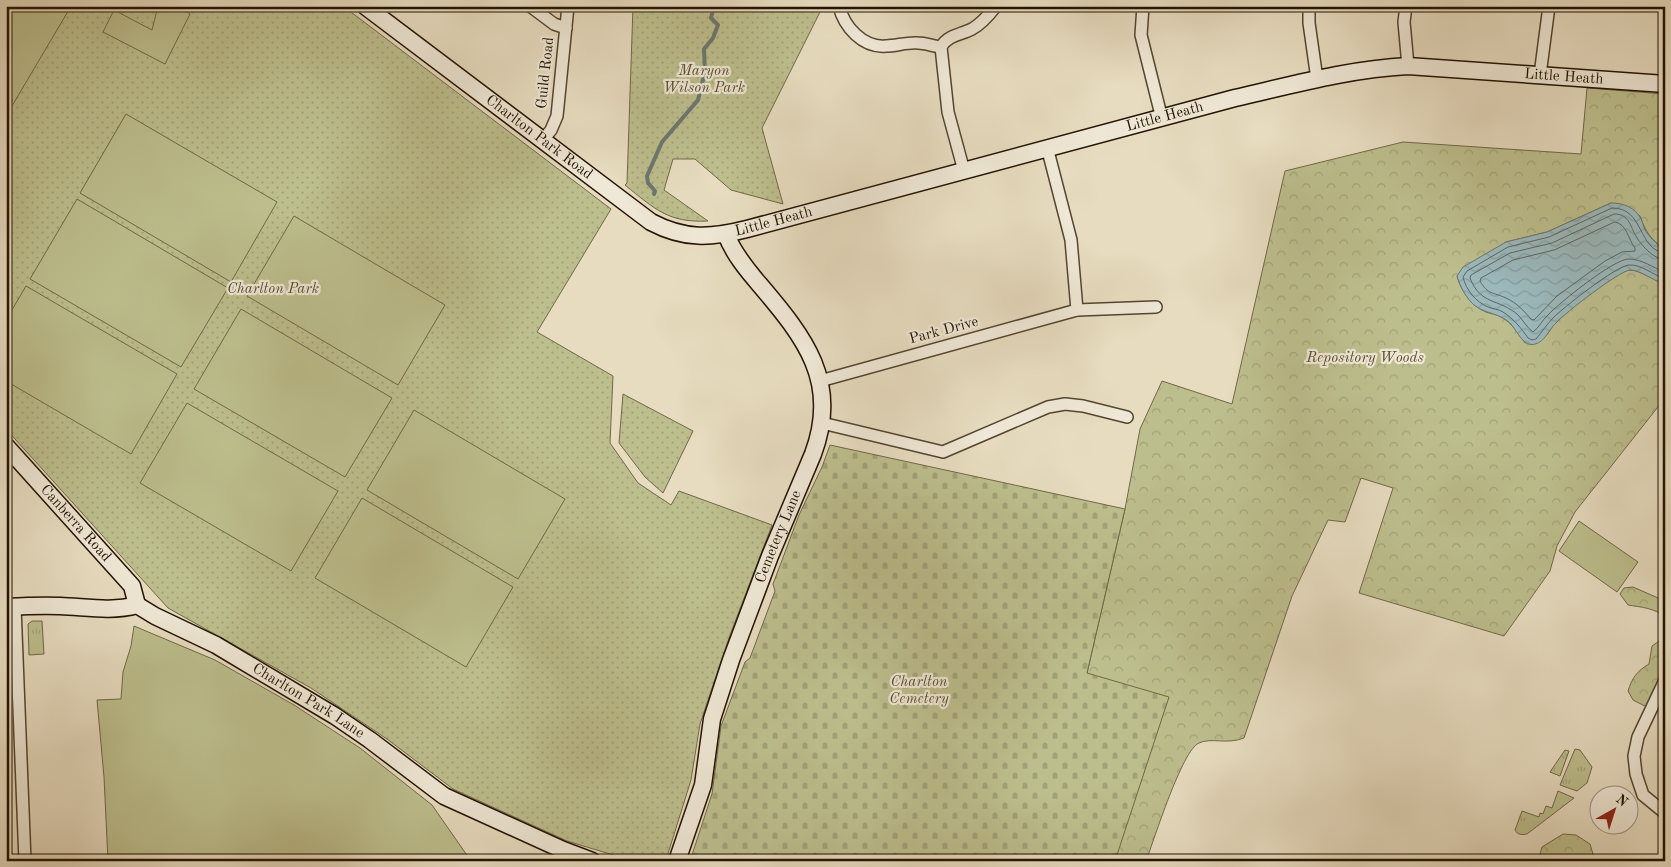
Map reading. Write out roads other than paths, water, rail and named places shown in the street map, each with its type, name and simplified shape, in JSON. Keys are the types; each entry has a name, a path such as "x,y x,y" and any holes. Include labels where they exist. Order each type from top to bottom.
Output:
{"street":[{"name":"Charlton Park Road","path":"365,6 651,222 688,236 726,234"},
{"path":"530,6 554,24 566,28"},
{"name":"Guild Road","path":"544,140 551,130 556,116 568,6"},
{"path":"839,6 843,19 850,29 858,37 871,44 884,47 916,42 941,47"},
{"path":"964,171 948,112 940,55 941,47 944,41 972,29 982,22 996,6"},
{"path":"1143,6 1141,35 1162,119"},
{"path":"1309,6 1309,24 1317,79"},
{"path":"1406,6 1404,22 1408,66"},
{"path":"1540,75 1549,6"},
{"name":"Little Heath","path":"726,234 1235,98 1366,70 1408,66 1665,84"},
{"path":"1047,148 1071,240 1077,310"},
{"name":"Cemetery Lane","path":"677,861 703,785 712,719 730,660 770,556 813,454 822,423 823,400 820,381 813,360 802,338 749,271 729,242 726,234"},
{"name":"Park Drive","path":"820,381 1077,310 1156,307"},
{"path":"822,423 943,452 1048,408 1065,404 1083,406 1127,417"},
{"name":"Canberra Road","path":"6,446 132,586 137,605"},
{"path":"25,861 11,607 58,606 109,610 137,605"},
{"name":"Charlton Park Lane","path":"137,605 155,616 216,645 321,707 370,740 444,796 562,850 592,861"},
{"path":"1665,680 1638,737 1634,756 1636,774 1643,795 1665,813"}],"water":[{"path":"1611,203 1624,205 1635,211 1649,236 1665,250 1665,284 1634,270 1624,272 1561,318 1542,341 1531,345 1524,341 1507,320 1478,308 1466,295 1457,276 1463,267 1506,242 1547,232"}],"waterway":[{"path":"654,194 655,191 648,183 647,176 662,142 698,100 705,72 704,49 713,38 718,25 711,18 714,6"}],"park label":[{"name":"Maryon Wilson Park","path":"704,80"},
{"name":"Charlton Park","path":"273,289"},
{"name":"Repository Woods","path":"1365,358"},
{"name":"Charlton Cemetery","path":"919,690"}]}
